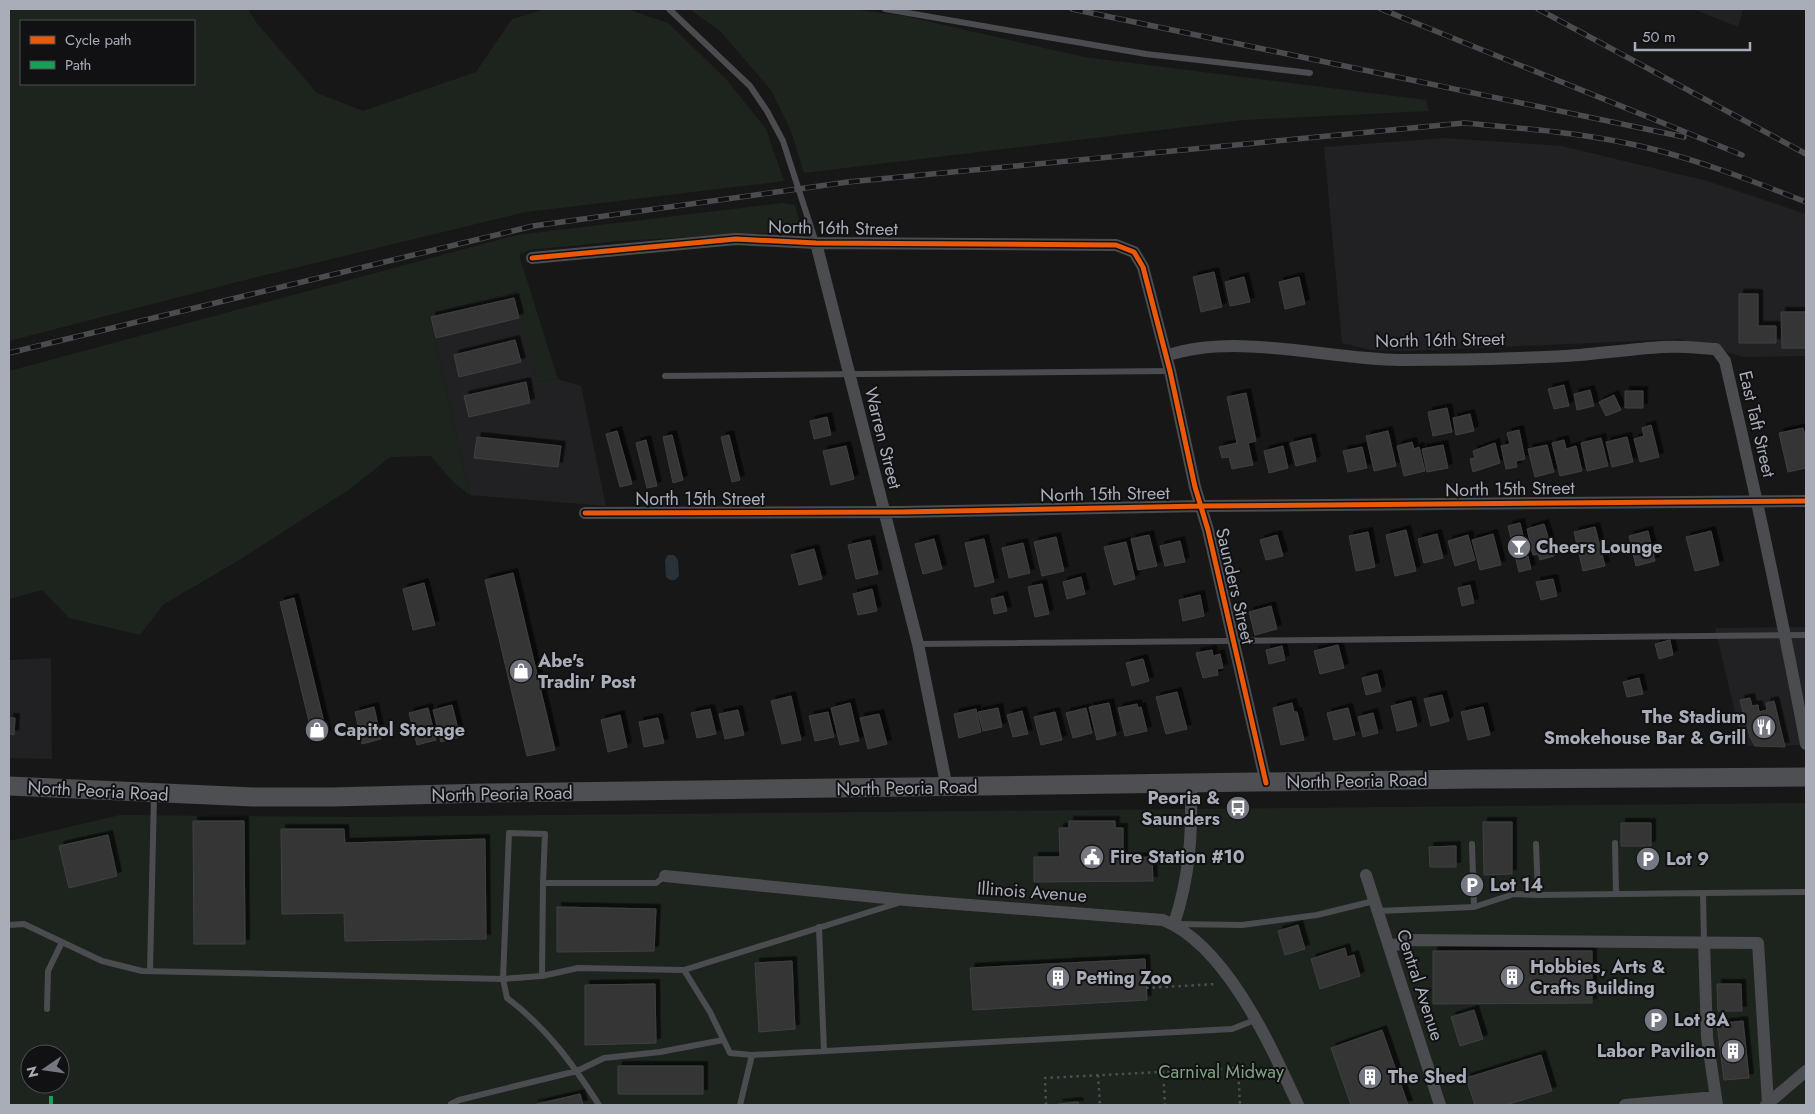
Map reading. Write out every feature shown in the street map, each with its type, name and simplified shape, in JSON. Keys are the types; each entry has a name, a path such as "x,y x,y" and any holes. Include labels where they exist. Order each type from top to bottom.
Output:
{"main road":[{"name":"North Peoria Road","path":"9,786 154,794 332,797 486,793 1806,777"}],"street":[{"name":"North 16th Street","path":"532,258 736,239 816,243 1116,245 1134,252"},
{"name":"Warren Street","path":"816,243 918,644 948,788"},
{"name":"Saunders Street","path":"1134,252 1143,267 1170,371 1195,487 1202,506 1266,783"},
{"name":"North 16th Street","path":"1166,356 1186,350 1210,347 1290,349 1364,359 1400,360 1564,356 1665,347 1716,349"},
{"name":"East Taft Street","path":"1716,349 1725,361 1758,502 1786,635 1806,744"},
{"name":"North 15th Street","path":"584,513 883,512 1202,506 1743,500 1758,502 1806,501"},
{"path":"1174,924 1185,889 1188,867 1192,825 1191,785"},
{"name":"Central Avenue","path":"1366,875 1440,1105"},
{"name":"Illinois Avenue","path":"666,876 906,900 1163,920 1186,930 1208,950 1255,1020 1298,1105"},
{"path":"1390,947 1409,940 1758,943 1767,1104"},
{"path":"1625,1105 1717,1101 1707,1037 1704,942"},
{"path":"1767,1104 1806,1072"}],"lane":[{"path":"669,9 750,86 767,111 783,141 816,243"},
{"path":"885,9 1146,54 1310,73"},
{"path":"665,376 1170,371"},
{"path":"918,644 1806,635"},
{"path":"150,971 154,794"},
{"path":"542,976 545,834 509,833 503,979 507,998 530,1016 577,1071 599,1105"},
{"path":"1615,843 1616,894"},
{"path":"1472,844 1474,907"},
{"path":"1536,844 1538,895"},
{"path":"543,883 656,883 666,876"},
{"path":"1174,924 1242,926 1376,906 1474,907 1514,894 1806,892"},
{"path":"1703,893 1704,942"},
{"path":"9,925 24,924 102,961 150,971 503,979 542,976 578,968 684,970 906,900"},
{"path":"819,927 824,1051"},
{"path":"47,1010 48,971 62,942"},
{"path":"684,970 710,1012 730,1053 752,1055 1232,1029 1255,1020"},
{"path":"451,1104 459,1100 577,1071 604,1058 650,1054 723,1040"},
{"path":"740,1105 752,1055"}],"path":[{"path":"1146,988 1216,984"},
{"path":"1046,1105 1045,1078 1238,1068 1240,1105"},
{"path":"1163,1071 1165,1105"},
{"path":"1098,1075 1100,1105"}],"shaded area":[{"path":"1693,9 1743,9 1738,27"},
{"path":"1445,138 1562,146 1707,181 1806,214 1806,356 1744,357 1680,339 1410,351 1371,350 1342,343 1324,147"},
{"path":"517,292 538,382 558,379 581,386 606,506 470,495 429,314"},
{"path":"668,555 674,555 678,560 679,576 675,580 670,580 666,577 665,560"},
{"path":"1806,627 1806,745 1743,746 1715,628"},
{"path":"51,658 52,759 9,758 9,660"}],"green space":[{"path":"9,9 248,9 256,22 317,93 363,111 476,72 512,19 545,9 627,9 668,23 726,79 766,129 784,181 526,212 249,279 9,341"},
{"path":"689,9 851,9 905,16 1084,57 1426,100 1429,111 1243,120 804,173 791,131 771,90 720,31"},
{"path":"783,203 795,205 802,231 619,241 529,250 519,255 558,379 538,382 516,292 429,314 470,495 453,482 431,456 390,457 350,489 236,562 164,604 140,635 69,618 42,590 9,599 9,371 517,235"},
{"name":"Carnival Midway","path":"1806,803 1806,1105 9,1105 9,841 120,815 356,817"}],"building":[{"path":"1214,272 1222,307 1201,312 1193,277"},
{"path":"1244,277 1250,302 1230,306 1225,282"},
{"path":"1299,277 1305,304 1285,309 1279,282"},
{"path":"1739,294 1758,294 1758,326 1776,326 1776,343 1739,343"},
{"path":"514,298 519,318 436,338 431,317"},
{"path":"1781,312 1806,312 1806,348 1782,348"},
{"path":"515,340 521,362 459,377 454,355"},
{"path":"526,382 530,403 469,417 464,396"},
{"path":"1564,385 1569,406 1554,409 1548,389"},
{"path":"1590,390 1594,406 1577,410 1574,394"},
{"path":"1625,391 1643,391 1643,408 1625,408"},
{"path":"1246,393 1256,441 1248,443 1253,465 1232,469 1229,457 1222,458 1219,447 1237,443 1227,397"},
{"path":"1614,395 1621,410 1606,416 1599,402"},
{"path":"1447,408 1452,432 1433,436 1428,412"},
{"path":"1470,414 1474,431 1456,435 1453,418"},
{"path":"827,417 831,435 814,439 810,421"},
{"path":"1651,425 1659,457 1640,462 1634,439 1644,436 1642,428"},
{"path":"1803,428 1806,441 1806,468 1788,472 1779,433"},
{"path":"1519,430 1525,459 1516,461 1517,467 1506,469 1501,446 1510,444 1507,433"},
{"path":"617,431 632,484 620,487 606,434"},
{"path":"1388,431 1396,466 1374,471 1366,436"},
{"path":"672,435 683,480 673,483 663,437"},
{"path":"729,435 740,480 732,482 721,437"},
{"path":"477,437 561,446 558,467 474,458"},
{"path":"1627,437 1633,462 1612,467 1606,442"},
{"path":"1311,438 1316,461 1296,466 1290,443"},
{"path":"1601,438 1608,466 1587,471 1581,443"},
{"path":"646,440 657,486 647,488 636,443"},
{"path":"1564,440 1566,449 1576,446 1582,471 1560,476 1552,443"},
{"path":"1412,442 1414,449 1419,447 1425,471 1404,476 1397,446"},
{"path":"1495,443 1500,463 1473,472 1470,459 1475,458 1473,451"},
{"path":"1443,445 1448,468 1427,472 1422,449"},
{"path":"1547,445 1554,472 1535,477 1528,449"},
{"path":"846,446 854,479 831,485 823,451"},
{"path":"1283,446 1288,468 1269,473 1264,451"},
{"path":"1362,447 1367,468 1348,472 1343,451"},
{"path":"1520,523 1531,569 1519,572 1508,526"},
{"path":"1544,524 1554,556 1540,560 1538,554 1533,555 1527,529"},
{"path":"1595,527 1605,566 1583,571 1574,532"},
{"path":"1406,530 1416,571 1395,576 1386,535"},
{"path":"1648,531 1655,561 1636,566 1629,536"},
{"path":"1711,531 1719,565 1695,571 1686,537"},
{"path":"1368,532 1375,567 1356,571 1349,536"},
{"path":"1437,534 1443,558 1424,563 1418,539"},
{"path":"1493,534 1501,565 1480,570 1472,540"},
{"path":"1149,535 1157,566 1138,570 1131,539"},
{"path":"1277,535 1283,556 1266,560 1260,540"},
{"path":"1468,535 1475,560 1455,566 1448,541"},
{"path":"1056,537 1064,571 1042,576 1034,542"},
{"path":"934,539 942,569 923,574 915,544"},
{"path":"984,539 994,582 975,587 965,543"},
{"path":"870,540 878,574 856,579 848,545"},
{"path":"1180,541 1185,562 1165,566 1160,546"},
{"path":"1126,542 1135,579 1114,585 1104,547"},
{"path":"1023,543 1030,573 1009,578 1002,548"},
{"path":"814,549 822,579 799,585 791,555"},
{"path":"513,573 555,750 527,756 485,580"},
{"path":"1081,577 1085,594 1067,599 1063,582"},
{"path":"1553,579 1557,596 1541,600 1536,582"},
{"path":"424,583 435,625 413,630 403,589"},
{"path":"1042,584 1049,614 1035,617 1028,587"},
{"path":"1470,585 1474,603 1462,606 1458,588"},
{"path":"872,589 877,611 858,615 853,594"},
{"path":"1200,595 1204,616 1183,621 1179,600"},
{"path":"1003,596 1007,611 994,614 991,599"},
{"path":"294,598 327,735 313,738 280,602"},
{"path":"1271,606 1277,629 1255,635 1249,612"},
{"path":"1670,640 1673,655 1659,659 1655,644"},
{"path":"1338,645 1344,668 1320,674 1314,651"},
{"path":"1282,646 1285,660 1269,664 1266,650"},
{"path":"1212,650 1213,656 1220,654 1223,668 1217,669 1218,675 1203,678 1196,653"},
{"path":"1143,659 1149,681 1132,686 1126,663"},
{"path":"1377,674 1381,691 1366,695 1362,678"},
{"path":"1639,678 1643,694 1627,697 1623,682"},
{"path":"1177,692 1187,729 1166,734 1156,697"},
{"path":"1442,695 1449,721 1431,726 1424,699"},
{"path":"791,696 801,740 782,744 771,701"},
{"path":"1750,698 1752,706 1758,705 1759,712 1767,710 1766,703 1774,701 1785,747 1755,746 1750,737 1740,700"},
{"path":"1411,701 1417,726 1397,731 1391,706"},
{"path":"850,703 859,741 840,745 831,708"},
{"path":"1109,703 1116,735 1097,740 1089,707"},
{"path":"1292,703 1294,712 1297,712 1304,740 1281,745 1273,708"},
{"path":"1137,704 1138,708 1141,707 1147,731 1125,736 1118,708"},
{"path":"452,705 460,737 441,742 433,710"},
{"path":"374,707 381,739 362,744 355,712"},
{"path":"1483,707 1490,735 1468,740 1461,712"},
{"path":"428,708 436,740 417,745 409,713"},
{"path":"998,708 1002,727 983,731 978,712"},
{"path":"1086,708 1092,733 1073,738 1066,713"},
{"path":"1348,708 1355,735 1334,740 1327,713"},
{"path":"710,709 716,734 697,738 691,713"},
{"path":"976,709 981,732 959,738 954,714"},
{"path":"738,710 744,735 725,739 719,714"},
{"path":"1022,711 1028,734 1013,737 1007,715"},
{"path":"828,712 834,737 815,741 809,716"},
{"path":"1055,712 1062,740 1041,745 1034,717"},
{"path":"1373,713 1378,733 1363,737 1358,717"},
{"path":"879,714 887,744 868,749 860,718"},
{"path":"620,715 627,747 608,752 601,720"},
{"path":"9,718 15,718 14,735 9,734"},
{"path":"658,718 664,743 644,747 639,722"},
{"path":"193,821 244,821 245,944 194,944"},
{"path":"1069,821 1115,821 1115,828 1123,828 1123,858 1152,857 1153,881 1034,882 1034,857 1060,857 1059,828 1069,828"},
{"path":"1483,822 1512,822 1512,874 1484,875"},
{"path":"1621,823 1651,823 1651,846 1621,846"},
{"path":"281,829 344,829 345,843 485,839 486,939 345,941 344,913 282,914"},
{"path":"108,835 117,876 69,888 59,846"},
{"path":"1456,846 1456,867 1430,867 1429,847"},
{"path":"557,907 656,909 654,951 557,952"},
{"path":"1298,925 1305,949 1285,955 1278,931"},
{"path":"1345,948 1347,957 1354,955 1360,976 1320,989 1311,959"},
{"name":"Hobbies, Arts & Crafts Building","path":"1433,951 1592,951 1592,1003 1433,1004"},
{"name":"Petting Zoo","path":"1145,959 1147,1000 973,1010 970,968"},
{"path":"792,961 795,1029 759,1032 755,963"},
{"path":"655,984 656,1043 585,1045 585,985"},
{"path":"1717,984 1741,984 1742,1011 1718,1011"},
{"path":"1474,1010 1483,1039 1460,1046 1451,1017"},
{"name":"Labor Pavilion","path":"1743,1021 1749,1078 1724,1080 1717,1024"},
{"name":"The Shed","path":"1382,1030 1408,1105 1351,1105 1331,1048"},
{"path":"1541,1055 1552,1091 1506,1105 1475,1105 1466,1078"},
{"path":"618,1066 703,1066 703,1094 618,1094"},
{"path":"580,1094 583,1105 533,1105"},
{"path":"1078,1102 1079,1105 1058,1105 1058,1104"}],"railway":[{"path":"1072,9 1684,137"},
{"path":"1381,9 1742,155"},
{"path":"1538,9 1806,154"},
{"path":"9,353 533,226 848,182 1464,123 1566,133 1649,148 1718,169 1806,202"}],"marked path":[{"path":"51,1094 51,1105"}],"cycle path":[{"path":"532,258 736,239 816,243 1116,245 1134,252 1143,267 1170,371 1195,487 1208,530 1266,783"},
{"path":"585,513 901,512 1202,506 1806,501"}],"place":[{"name":"Cheers Lounge","path":"1519,547"},
{"name":"Abe's Tradin' Post","path":"521,671"},
{"name":"The Stadium Smokehouse Bar & Grill","path":"1764,727"},
{"name":"Capitol Storage","path":"317,730"},
{"name":"Peoria & Saunders","path":"1238,808"},
{"name":"Fire Station #10","path":"1092,857"},
{"name":"Lot 9","path":"1648,859"},
{"name":"Lot 14","path":"1472,885"},
{"name":"Hobbies, Arts & Crafts Building","path":"1512,977"},
{"name":"Petting Zoo","path":"1058,978"},
{"name":"Lot 8A","path":"1656,1020"},
{"name":"Labor Pavilion","path":"1733,1051"},
{"name":"The Shed","path":"1370,1077"}]}
